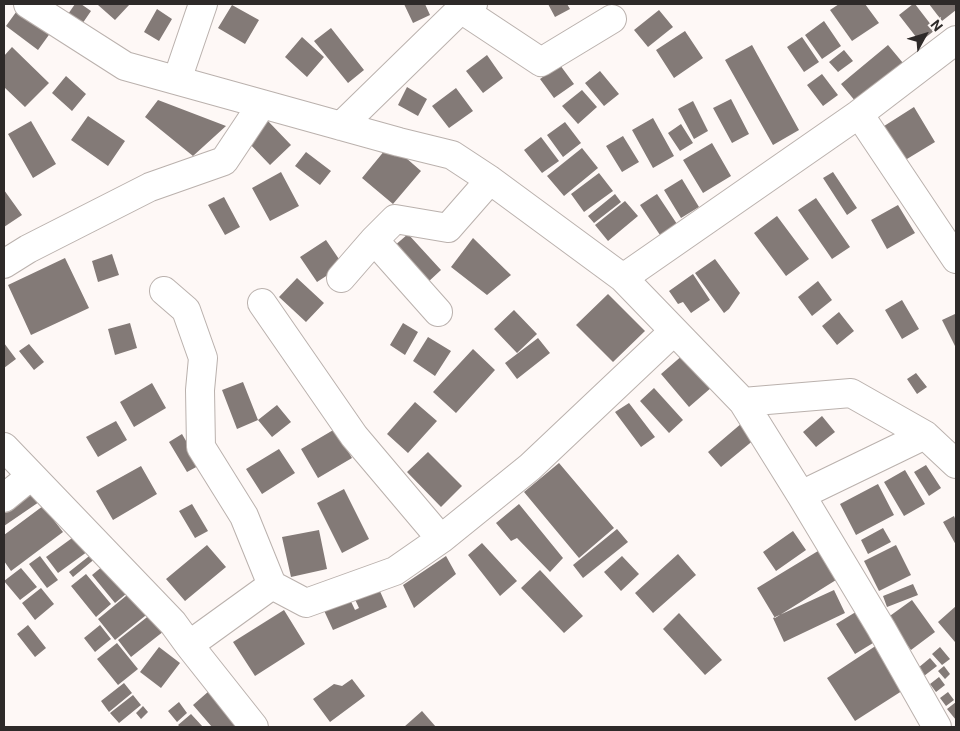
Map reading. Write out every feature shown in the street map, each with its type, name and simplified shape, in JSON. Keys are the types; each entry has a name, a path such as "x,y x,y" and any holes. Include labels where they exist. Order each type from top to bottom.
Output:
{"street":[{"path":"28,4 125,66 452,155 490,180 623,278 743,402 881,628 937,727"},
{"path":"177,80 203,4"},
{"path":"341,126 465,6 541,62 612,19"},
{"path":"623,278 859,114 956,40"},
{"path":"4,264 28,249 150,187 224,161 262,104"},
{"path":"859,114 956,259"},
{"path":"341,278 395,219 448,228 490,180"},
{"path":"374,240 438,312"},
{"path":"164,291 186,310 203,358 200,390 202,447 244,516 272,585 306,603 396,572 441,540 530,467 674,331"},
{"path":"262,303 354,436 441,540"},
{"path":"743,402 850,393 925,435 956,464"},
{"path":"801,495 925,435"},
{"path":"4,447 174,623 189,645 254,727"},
{"path":"4,498 31,476"},
{"path":"189,645 272,585"}],"building":[{"path":"75,4 81,4 91,11 78,30 64,20"},
{"path":"99,4 130,4 115,20"},
{"path":"404,4 425,4 430,15 413,23"},
{"path":"548,4 567,4 570,9 555,17"},
{"path":"839,4 865,4 879,23 852,41 830,10"},
{"path":"915,4 935,30 920,42 899,15"},
{"path":"929,4 955,4 956,10 942,21"},
{"path":"232,5 259,20 245,44 218,28"},
{"path":"19,8 51,32 38,50 6,26"},
{"path":"157,9 172,19 159,41 144,32"},
{"path":"659,10 673,27 648,47 634,30"},
{"path":"824,21 841,46 822,59 805,35"},
{"path":"331,28 364,70 348,83 314,41"},
{"path":"685,31 703,58 674,78 656,50"},
{"path":"302,37 324,57 307,77 285,57"},
{"path":"802,37 819,62 804,72 787,47"},
{"path":"752,45 799,130 773,145 725,60"},
{"path":"888,45 903,63 856,102 841,84"},
{"path":"12,47 49,83 25,107 4,87 4,56"},
{"path":"844,50 853,61 838,72 829,62"},
{"path":"487,55 503,78 483,93 466,71"},
{"path":"560,65 574,84 554,98 540,79"},
{"path":"600,71 619,94 604,106 585,83"},
{"path":"822,74 838,95 823,106 807,85"},
{"path":"66,76 86,94 72,111 52,93"},
{"path":"407,87 427,99 418,116 398,105"},
{"path":"456,88 473,111 449,128 432,106"},
{"path":"582,90 597,107 578,124 562,106"},
{"path":"731,99 749,134 732,143 713,108"},
{"path":"158,100 226,126 193,156 145,117"},
{"path":"693,101 708,131 694,139 678,109"},
{"path":"914,107 935,142 902,162 881,128"},
{"path":"88,116 125,141 108,166 71,140"},
{"path":"653,118 674,156 653,168 632,130"},
{"path":"267,120 291,145 270,165 246,140"},
{"path":"31,121 56,164 33,178 8,134"},
{"path":"565,122 581,143 563,157 547,135"},
{"path":"681,124 693,143 680,151 668,133"},
{"path":"623,136 639,162 622,172 606,146"},
{"path":"541,137 559,161 542,173 524,150"},
{"path":"712,143 731,176 703,193 683,160"},
{"path":"390,144 421,171 393,204 362,178"},
{"path":"582,148 598,168 564,196 547,176"},
{"path":"306,152 331,171 320,185 295,166"},
{"path":"281,172 299,206 270,221 252,188"},
{"path":"833,172 857,208 847,215 823,178"},
{"path":"599,173 613,191 584,212 571,194"},
{"path":"682,179 699,207 681,218 664,190"},
{"path":"4,190 22,215 4,227"},
{"path":"615,194 621,202 594,223 588,216"},
{"path":"657,194 677,224 660,235 640,205"},
{"path":"224,197 240,227 225,235 208,205"},
{"path":"816,198 850,247 832,259 798,210"},
{"path":"625,201 638,216 608,241 595,225"},
{"path":"898,205 915,233 887,249 871,220"},
{"path":"777,216 809,259 786,276 754,233"},
{"path":"408,234 441,270 427,283 393,247"},
{"path":"473,238 511,275 487,295 451,267"},
{"path":"326,240 343,265 317,282 300,257"},
{"path":"112,254 119,275 98,282 92,261"},
{"path":"65,258 89,308 31,335 8,285"},
{"path":"715,259 740,293 724,313 695,273"},
{"path":"693,274 710,300 691,313 683,302 678,304 669,291"},
{"path":"297,278 324,303 306,322 279,297"},
{"path":"818,281 832,300 812,316 798,297"},
{"path":"608,294 645,331 613,362 576,325"},
{"path":"902,300 919,329 902,339 885,310"},
{"path":"514,310 537,334 517,353 494,329"},
{"path":"839,312 854,331 837,345 822,326"},
{"path":"955,314 956,317 956,348 942,320"},
{"path":"130,323 137,348 115,355 108,329"},
{"path":"403,323 418,332 405,355 390,345"},
{"path":"428,337 451,351 435,376 413,361"},
{"path":"538,338 550,353 517,379 505,363"},
{"path":"4,343 16,359 4,368"},
{"path":"29,344 44,362 34,370 19,351"},
{"path":"473,349 495,370 456,413 433,392"},
{"path":"684,354 712,387 689,407 661,374"},
{"path":"916,373 927,387 917,394 907,379"},
{"path":"243,382 258,420 237,429 222,390"},
{"path":"152,383 166,408 134,427 120,402"},
{"path":"654,388 683,420 669,433 640,401"},
{"path":"415,402 437,421 408,453 387,434"},
{"path":"629,403 655,437 641,447 615,412"},
{"path":"277,405 291,422 272,437 258,420"},
{"path":"822,416 835,432 816,447 803,432"},
{"path":"116,421 127,440 98,457 86,437"},
{"path":"742,423 755,439 721,467 708,452"},
{"path":"335,429 352,458 318,478 301,449"},
{"path":"182,434 200,465 187,472 169,442"},
{"path":"279,449 295,473 262,494 246,469"},
{"path":"428,452 462,486 441,507 407,472"},
{"path":"559,463 614,528 579,558 524,492"},
{"path":"926,465 941,488 929,496 914,472"},
{"path":"141,466 157,494 113,520 96,491"},
{"path":"905,470 925,504 904,516 884,482"},
{"path":"878,484 894,515 856,535 840,504"},
{"path":"29,488 39,502 4,526 4,506"},
{"path":"344,489 369,539 342,553 317,503"},
{"path":"192,504 208,531 195,538 179,511"},
{"path":"519,504 563,558 550,572 517,538 511,541 496,523"},
{"path":"43,506 63,532 11,571 4,561 4,535"},
{"path":"954,516 956,521 956,545 943,522"},
{"path":"883,528 891,542 868,554 861,540"},
{"path":"617,529 628,542 583,578 573,565"},
{"path":"319,530 327,569 291,577 282,537"},
{"path":"793,531 806,550 776,571 763,552"},
{"path":"79,533 91,549 58,573 46,557"},
{"path":"482,543 517,581 500,596 468,555"},
{"path":"207,545 226,567 185,601 166,579"},
{"path":"896,545 911,575 879,591 864,561"},
{"path":"818,551 836,580 775,618 757,588"},
{"path":"93,553 97,557 73,577 69,572"},
{"path":"678,554 696,575 653,613 635,593"},
{"path":"40,556 58,580 47,588 29,564"},
{"path":"446,556 456,574 414,608 403,585"},
{"path":"622,556 639,574 621,591 604,572"},
{"path":"103,566 126,594 115,603 92,575"},
{"path":"21,568 37,587 20,600 4,581"},
{"path":"540,570 583,616 564,633 521,588"},
{"path":"86,574 111,604 96,617 71,586"},
{"path":"913,584 918,595 887,607 883,596"},
{"path":"41,588 54,604 35,620 22,603"},
{"path":"379,589 387,607 333,630 321,604 347,593 355,610 359,608 352,593"},
{"path":"834,590 845,613 784,642 773,618"},
{"path":"132,591 150,612 115,640 98,619"},
{"path":"912,600 935,632 911,650 887,618"},
{"path":"956,606 956,641 955,642 938,622"},
{"path":"284,610 305,644 255,676 233,642"},
{"path":"859,610 878,640 855,654 836,624"},
{"path":"679,613 722,660 705,675 663,629"},
{"path":"151,614 164,631 131,657 118,640"},
{"path":"28,625 46,648 35,657 17,634"},
{"path":"100,625 111,639 95,652 84,638"},
{"path":"117,643 138,669 118,685 97,659"},
{"path":"877,645 905,689 855,721 827,678"},
{"path":"159,647 180,663 161,688 140,672"},
{"path":"940,647 950,659 942,665 932,654"},
{"path":"930,658 937,666 924,676 918,668"},
{"path":"944,666 950,674 945,679 938,671"},
{"path":"939,677 945,685 936,692 930,684"},
{"path":"352,679 365,696 330,722 313,699 334,684 342,686"},
{"path":"124,683 132,693 109,712 101,701"},
{"path":"209,691 239,727 212,727 193,705"},
{"path":"948,692 954,700 946,706 940,698"},
{"path":"133,695 141,705 119,723 110,713"},
{"path":"179,702 187,713 177,722 168,711"},
{"path":"956,702 956,720 947,709"},
{"path":"143,706 148,712 141,719 136,713"},
{"path":"422,711 436,727 404,727"},
{"path":"191,714 203,727 180,727 178,725"}]}
